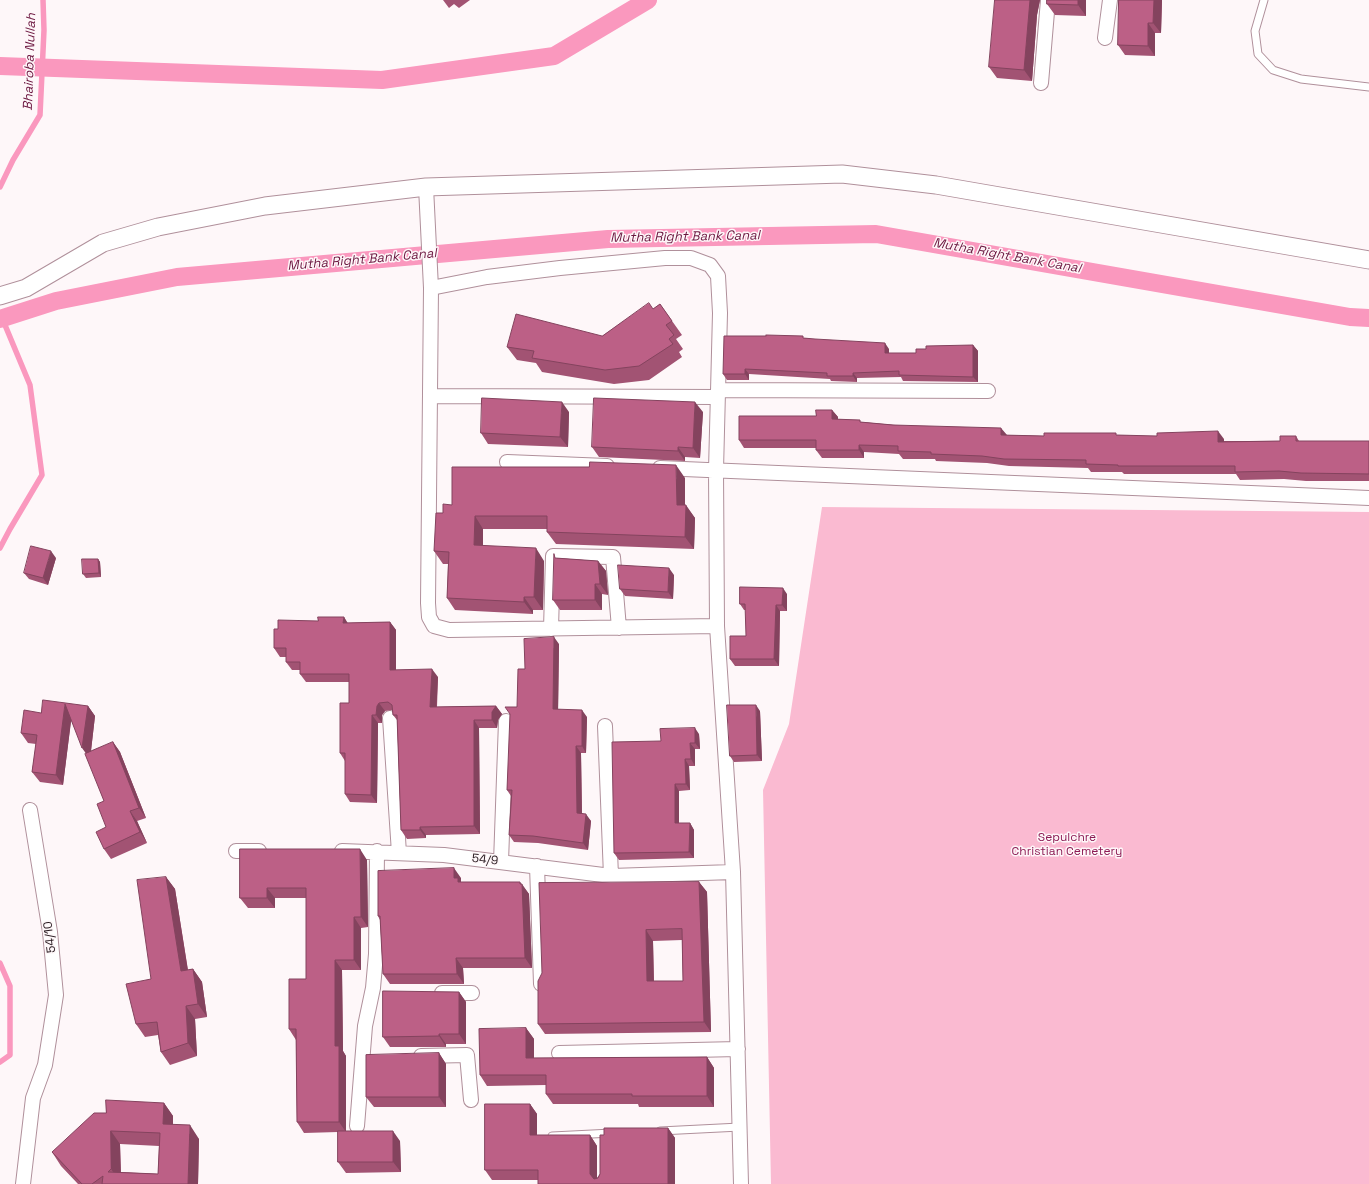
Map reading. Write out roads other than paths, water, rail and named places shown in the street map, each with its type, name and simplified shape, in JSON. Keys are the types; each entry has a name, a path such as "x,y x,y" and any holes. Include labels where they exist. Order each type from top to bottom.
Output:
{"street":[{"path":"1041,83 1048,0"},
{"path":"1105,38 1110,0"},
{"path":"0,296 26,288 103,244 158,227 265,206 426,187 842,174 936,185 1369,260"},
{"path":"426,187 431,288 428,603 429,617 434,626 448,630 717,626"},
{"path":"431,288 487,277 664,258 691,258 710,265 718,276 720,313 716,470 717,626 733,872 741,1184"},
{"path":"430,396 988,391"},
{"path":"507,462 623,466"},
{"path":"646,467 1369,498"},
{"path":"550,629 553,556 613,557 619,628"},
{"path":"390,718 399,853"},
{"path":"502,862 506,721"},
{"path":"605,726 611,876"},
{"name":"54/10","path":"23,1184 34,1098 45,1065 56,995 50,932 30,810"},
{"path":"236,852 275,852"},
{"name":"54/9","path":"330,852 399,853 502,862 611,876 733,872"},
{"path":"357,1126 365,1026 376,954 377,852"},
{"path":"537,866 541,984"},
{"path":"371,994 387,993"},
{"path":"425,993 472,993"},
{"path":"559,1053 738,1049"},
{"path":"408,1056 467,1055 471,1100"},
{"path":"363,1056 378,1056"}],"lane":[{"path":"1264,0 1255,31 1258,54 1273,70 1301,79 1369,87"},
{"path":"656,1131 740,1127"},
{"path":"552,1136 602,1137 617,1133"}],"waterway":[{"name":"Bhairoba Nullah","path":"0,187 13,160 40,115 44,30 43,0"},
{"path":"0,66 382,80 554,56 648,0"},
{"name":"Mutha Right Bank Canal","path":"0,319 56,301 177,277 608,239 876,234 1350,317 1369,318"},
{"name":"Bhairoba Nullah","path":"0,313 30,385 42,475 0,548"},
{"name":"Bhairoba Nullah","path":"0,963 10,986 10,1055 0,1062"}],"park label":[{"name":"Sepulchre Christian Cemetery","path":"1067,845"}]}
